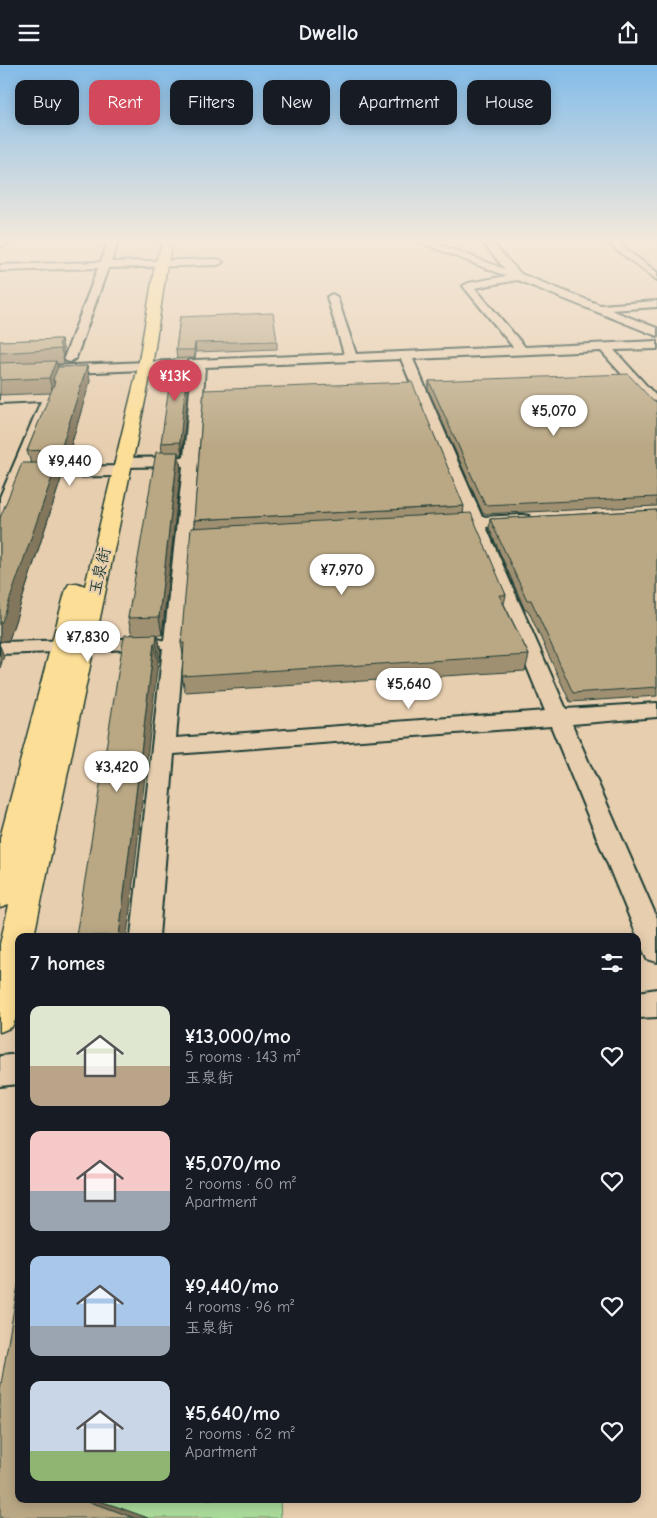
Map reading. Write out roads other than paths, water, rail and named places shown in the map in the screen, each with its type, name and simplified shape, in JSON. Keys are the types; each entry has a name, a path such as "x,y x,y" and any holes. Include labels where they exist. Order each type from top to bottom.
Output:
{"main road":[{"name":"玉泉街","path":"0,895 72,646 117,468 148,310"},
{"name":"玉泉街","path":"16,933 72,646"},
{"name":"玉泉街","path":"0,1016 15,939"}],"street":[{"path":"70,358 88,310"},
{"path":"336,310 352,359"},
{"path":"488,310 523,352"},
{"path":"600,310 657,332"},
{"path":"0,373 606,349 657,345"},
{"path":"606,349 657,405"},
{"path":"406,357 657,950"},
{"path":"145,933 199,365"},
{"path":"0,399 50,397 0,517"},
{"path":"17,474 191,461"},
{"path":"427,525 543,519"},
{"path":"184,537 243,535"},
{"path":"0,648 174,643"},
{"path":"164,747 657,710"},
{"path":"641,1005 657,1003"},
{"path":"0,1071 15,1069"}]}
